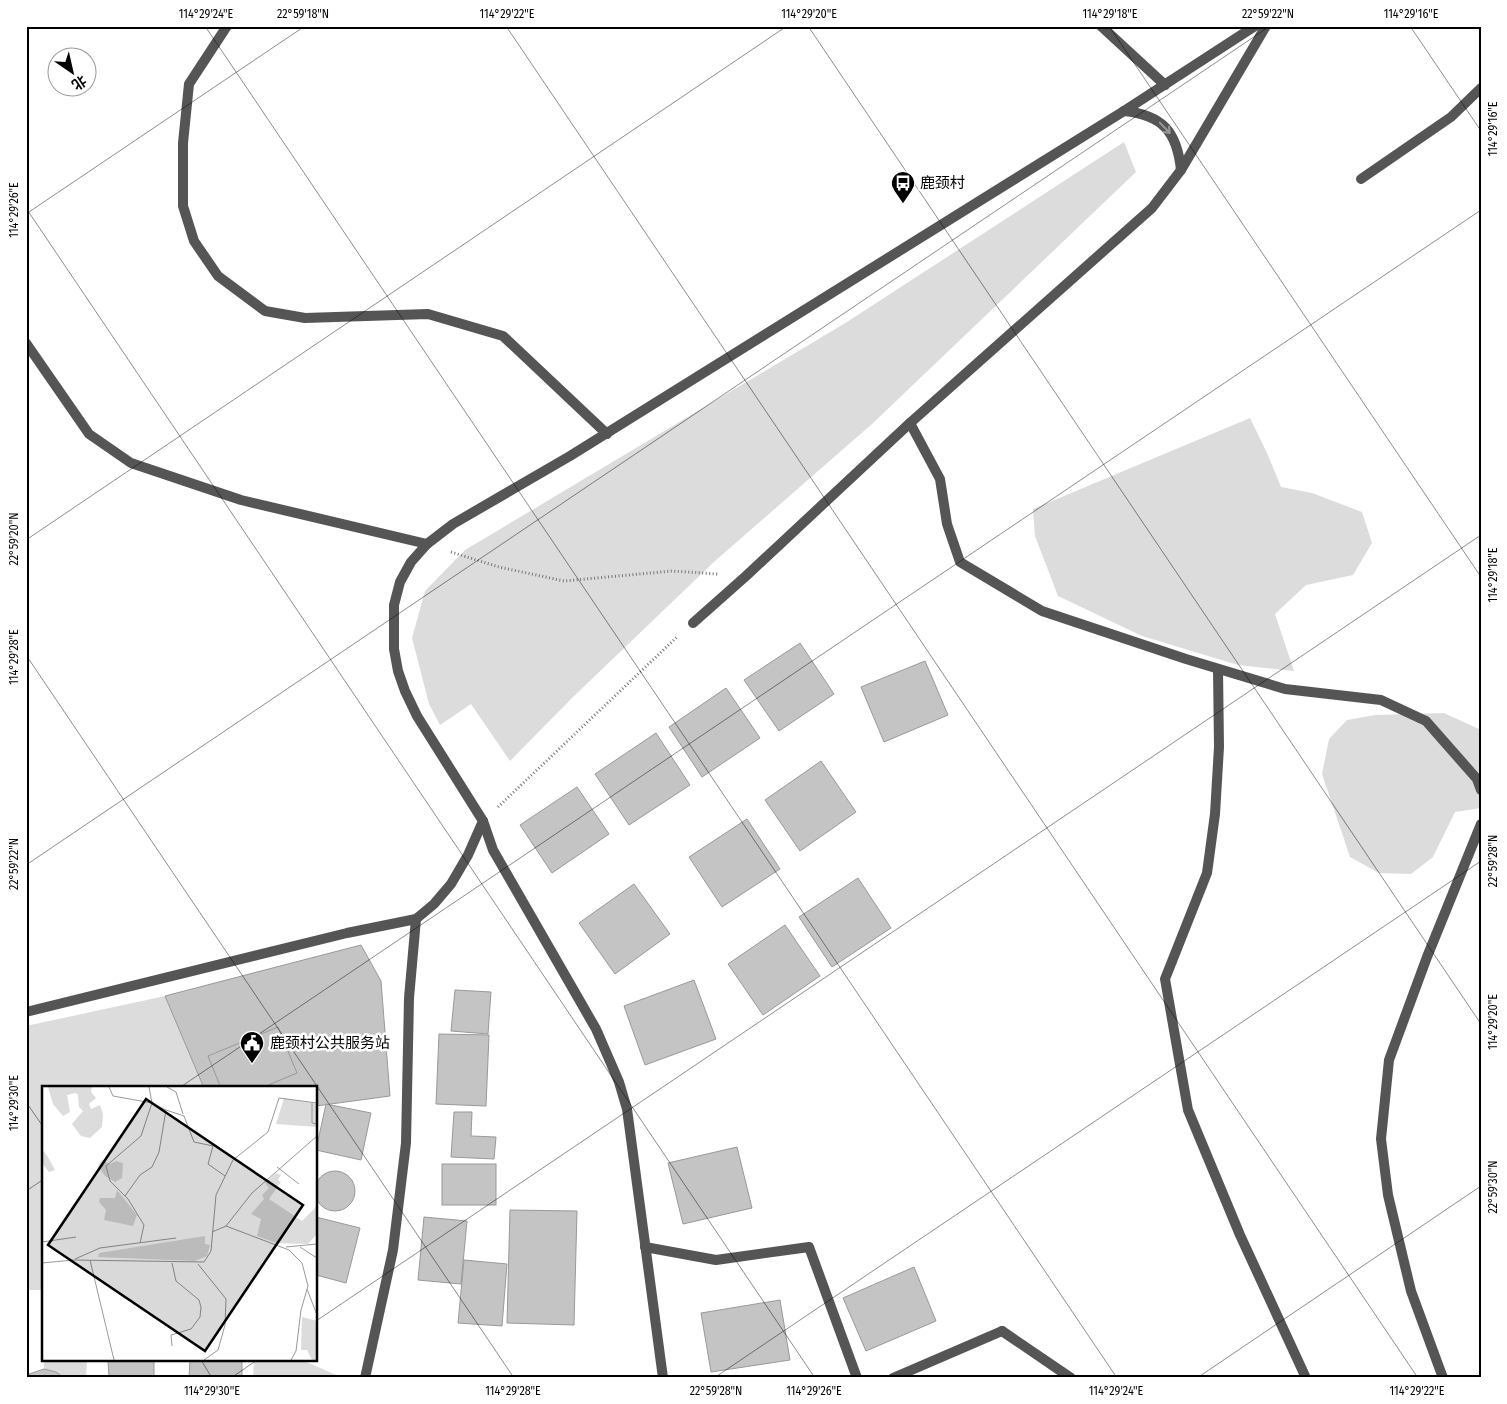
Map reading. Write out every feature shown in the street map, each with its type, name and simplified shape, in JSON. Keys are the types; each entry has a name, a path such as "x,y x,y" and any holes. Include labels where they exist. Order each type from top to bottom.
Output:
{"street":[{"path":"227,26 189,84 183,143 183,206 194,241 218,276 265,311 305,318 428,314 502,336 607,434"},
{"path":"1101,26 1165,85"},
{"path":"663,1378 627,1110 620,1082 596,1029 493,850 482,821 417,716 404,691 394,649 394,605 400,582 411,562 427,544 453,524 607,434 1124,111 1255,26"},
{"path":"693,623 910,423 1152,208 1181,170 1266,26"},
{"path":"1361,179 1451,116 1481,88"},
{"path":"1124,111 1148,116 1160,122 1170,131 1177,148 1181,170"},
{"path":"26,343 89,434 131,463 241,500 427,544"},
{"path":"910,423 940,479 947,524 960,562 1042,611 1218,669 1285,689 1380,700 1426,721 1476,779 1481,790"},
{"path":"1218,669 1219,747 1215,814 1207,873 1165,978 1188,1110 1240,1235 1306,1378"},
{"path":"26,1012 347,933 416,919 434,904 451,884 468,855 482,821"},
{"path":"1444,1378 1411,1290 1388,1195 1381,1139 1389,1060 1427,957 1481,824"},
{"path":"365,1378 393,1250 406,1143 409,998 416,919"},
{"path":"645,1247 716,1260 809,1248 857,1378"},
{"path":"893,1378 1002,1331 1071,1378"}],"path":[{"path":"427,544 499,567 564,582 672,571 746,576"},
{"path":"482,821 693,623"}],"shaded area":[{"path":"1124,142 1136,172 872,424 715,561 573,697 510,761 471,704 440,725 429,704 412,638 425,591 465,550 847,322"},
{"path":"1250,418 1281,487 1312,493 1362,512 1372,543 1353,575 1306,585 1275,614 1294,671 1238,665 1142,636 1058,596 1035,536 1033,509"},
{"path":"1444,713 1481,730 1481,808 1455,812 1433,857 1411,874 1379,873 1350,857 1322,774 1329,739 1347,720 1375,715"},
{"path":"165,996 203,1086 42,1086 42,1290 26,1290 26,1026"},
{"path":"44,1362 87,1362 86,1378 65,1378 56,1372 44,1369"},
{"path":"254,1362 307,1362 343,1378 253,1378"}],"building":[{"path":"800,643 834,694 779,731 744,680"},
{"path":"925,661 948,715 884,742 861,687"},
{"path":"726,688 760,738 702,777 669,727"},
{"path":"656,733 690,785 629,825 595,774"},
{"path":"821,761 856,812 800,851 765,800"},
{"path":"577,787 609,834 552,873 520,825"},
{"path":"747,819 780,869 722,907 689,857"},
{"path":"858,878 891,928 832,967 799,917"},
{"path":"634,884 670,934 615,974 579,923"},
{"path":"785,925 820,976 763,1015 728,964"},
{"path":"361,945 381,981 390,1096 318,1106 318,1086 203,1086 165,996"},
{"path":"694,980 716,1039 645,1065 624,1006"},
{"path":"455,990 491,992 488,1034 451,1031"},
{"name":"鹿颈村公共服务站","path":"278,1027 297,1073 266,1086 220,1086 208,1056"},
{"path":"439,1034 489,1035 486,1106 436,1104"},
{"path":"326,1104 371,1113 361,1160 318,1150 318,1141"},
{"path":"454,1112 472,1112 471,1136 496,1137 494,1159 451,1157"},
{"path":"737,1147 752,1208 683,1224 668,1163"},
{"path":"442,1164 496,1164 496,1205 442,1205"},
{"path":"327,1172 343,1172 352,1180 355,1187 354,1199 343,1210 327,1210 318,1202 318,1180"},
{"path":"510,1210 577,1211 574,1325 507,1323"},
{"path":"424,1217 467,1221 461,1284 418,1280"},
{"path":"318,1218 360,1228 346,1283 318,1276"},
{"path":"464,1260 507,1264 502,1326 458,1323"},
{"path":"914,1267 936,1321 866,1351 843,1298"},
{"path":"780,1300 790,1360 711,1372 701,1313"},
{"path":"108,1362 154,1362 154,1378 109,1378"},
{"path":"190,1362 242,1362 242,1378 189,1378"},
{"path":"44,1369 56,1372 65,1378 26,1378 26,1375"}],"place":[{"name":"鹿颈村","path":"903,204"},
{"name":"鹿颈村公共服务站","path":"252,1064"}]}
